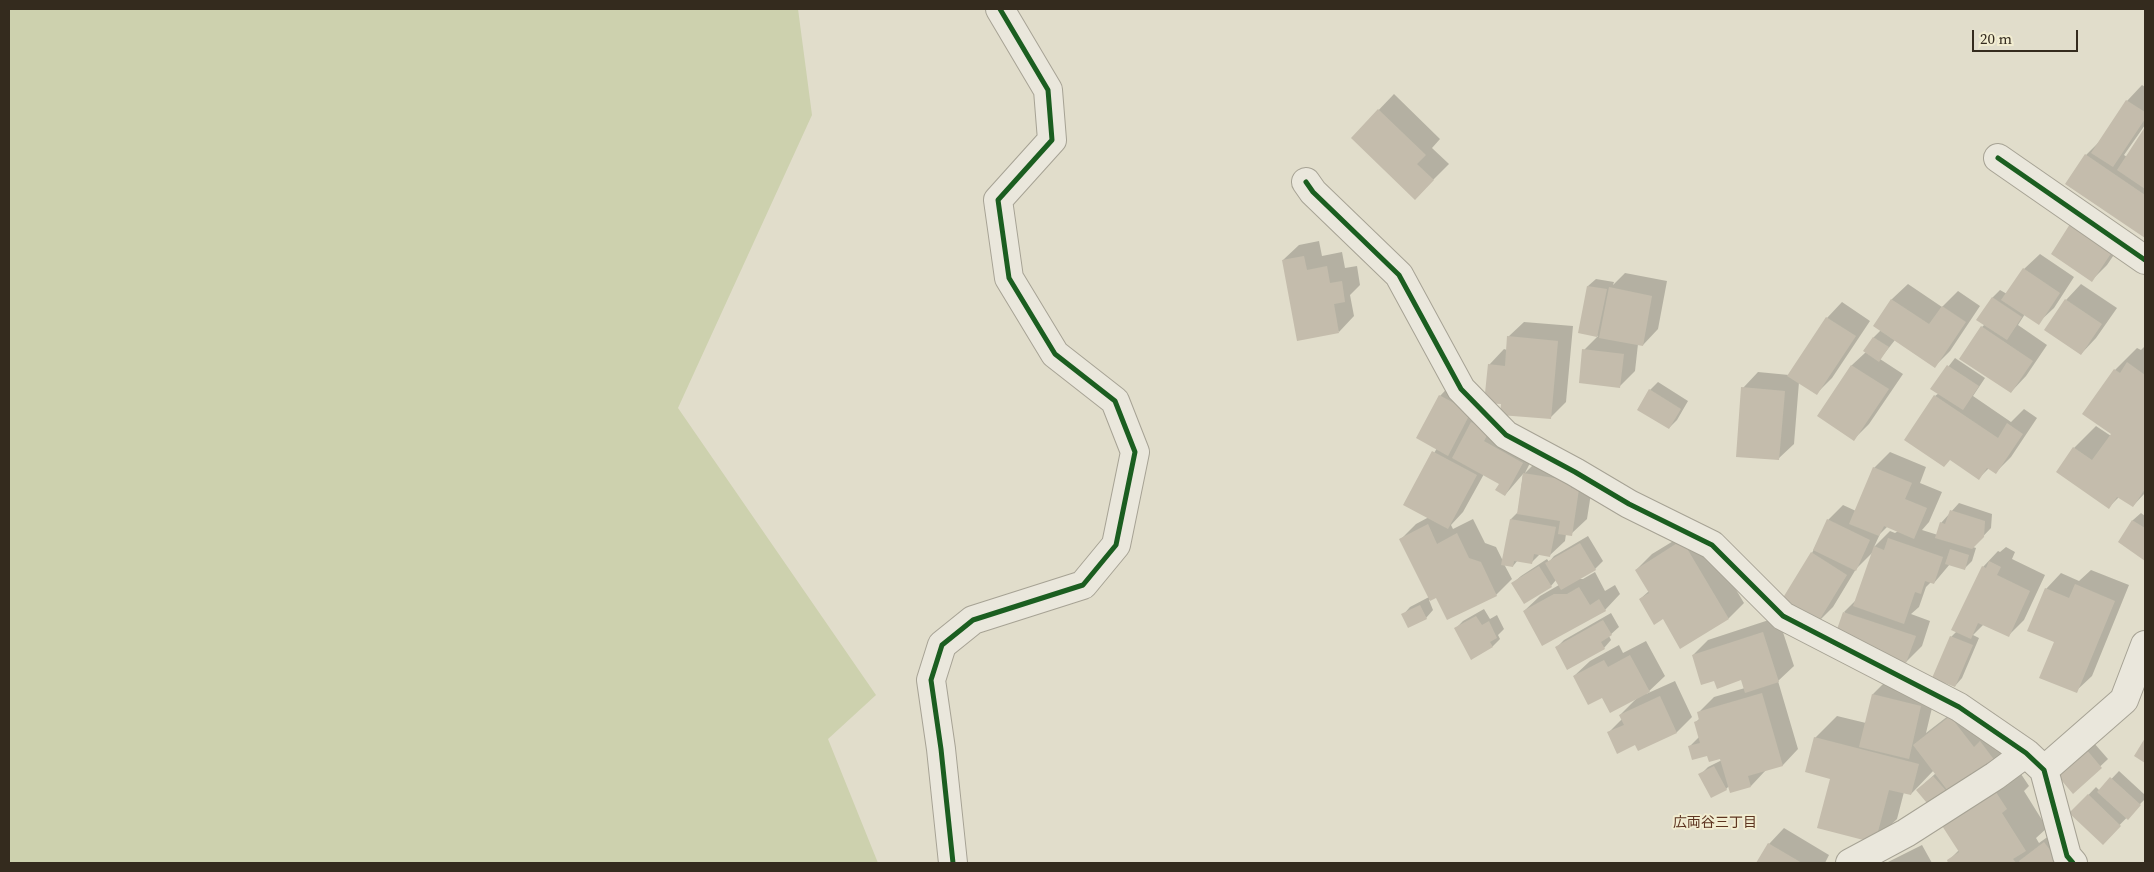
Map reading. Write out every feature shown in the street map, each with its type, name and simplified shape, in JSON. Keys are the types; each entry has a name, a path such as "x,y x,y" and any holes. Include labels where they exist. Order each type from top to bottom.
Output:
{"street":[{"path":"953,863 941,749 931,680 942,644 973,620 1083,585 1116,545 1135,452 1115,401 1055,354 1009,278 998,200 1052,140 1048,90 1000,9"},
{"path":"1998,158 2145,260"},
{"path":"1306,182 1313,192 1399,275 1460,389 1506,435 1629,504 1712,545 1783,616 1959,707 2035,762 2067,856 2073,863"},
{"path":"1850,863 1906,833 1995,776 2035,762 2124,700 2145,645"}],"green space":[{"path":"9,9 798,9 812,115 678,408 876,695 828,739 878,863 9,863"}],"building":[{"path":"2126,100 2145,112 2145,119 2113,167 2091,153"},
{"path":"1378,109 1426,155 1417,164 1434,180 1415,200 1351,138"},
{"path":"2145,127 2145,189 2117,170"},
{"path":"2085,154 2145,195 2145,238 2065,184"},
{"path":"2070,224 2112,252 2092,282 2051,254"},
{"path":"1304,256 1307,270 1327,266 1330,283 1342,281 1345,302 1334,304 1339,333 1297,341 1282,260"},
{"path":"2023,268 2060,293 2039,325 2001,300"},
{"path":"1587,286 1607,289 1597,337 1578,333"},
{"path":"1609,287 1652,296 1643,346 1599,338"},
{"path":"1992,297 2022,317 2007,340 1976,320"},
{"path":"1891,299 1929,324 1942,306 1966,322 1935,368 1873,326"},
{"path":"2065,299 2102,324 2081,355 2044,330"},
{"path":"1826,317 1856,336 1817,395 1787,376"},
{"path":"1981,326 2033,361 2011,393 1959,359"},
{"path":"1507,336 1558,341 1551,419 1500,415 1501,404 1484,403 1488,364 1505,366"},
{"path":"1873,337 1889,347 1879,362 1863,351"},
{"path":"1582,349 1624,354 1620,388 1579,383"},
{"path":"2127,362 2145,375 2145,489 2133,507 2117,497 2109,509 2056,472 2073,447 2092,460 2111,434 2082,414 2114,369 2120,373"},
{"path":"1851,365 1889,389 1854,441 1817,416"},
{"path":"1947,365 1979,386 1963,410 1930,389"},
{"path":"1741,387 1785,391 1779,460 1736,457"},
{"path":"1649,389 1681,409 1669,429 1637,410"},
{"path":"1439,395 1471,412 1448,456 1416,438"},
{"path":"1934,395 1998,438 2007,423 2023,434 1996,474 1987,468 1979,480 1950,460 1944,467 1904,440"},
{"path":"1471,422 1489,432 1484,441 1523,463 1505,496 1495,490 1499,484 1452,458"},
{"path":"1432,451 1477,475 1448,529 1403,505"},
{"path":"1873,467 1912,483 1905,499 1927,508 1914,539 1884,526 1879,536 1849,524"},
{"path":"1523,473 1573,481 1571,488 1579,489 1572,536 1558,534 1560,521 1517,514"},
{"path":"1950,510 1985,521 1984,537 1972,549 1935,538 1940,522 1945,524"},
{"path":"1510,519 1556,527 1550,557 1534,554 1532,564 1514,561 1513,567 1501,565"},
{"path":"1827,519 1870,540 1856,571 1813,550"},
{"path":"2132,520 2145,528 2145,561 2118,542"},
{"path":"1428,524 1437,544 1457,533 1469,558 1481,562 1497,596 1447,620 1436,598 1430,601 1399,539"},
{"path":"1888,538 1943,557 1934,584 1925,581 1921,594 1915,592 1904,624 1853,606 1874,546 1884,550"},
{"path":"1682,540 1729,619 1680,649 1663,619 1654,625 1639,599 1649,593 1635,570"},
{"path":"1580,543 1596,570 1561,590 1545,563"},
{"path":"1950,549 1969,555 1965,570 1945,564"},
{"path":"1811,552 1847,575 1817,624 1781,601"},
{"path":"1989,561 2001,567 1997,575 2030,591 2009,637 1978,623 1971,639 1951,630 1982,566 1986,568"},
{"path":"1539,566 1552,587 1524,604 1511,583"},
{"path":"2075,584 2115,601 2077,693 2039,678 2054,642 2027,631 2045,588 2069,598"},
{"path":"1579,587 1590,605 1599,599 1606,611 1542,646 1523,611 1554,594 1567,594"},
{"path":"1420,605 1427,619 1408,628 1401,614"},
{"path":"1843,612 1916,636 1906,663 1834,638"},
{"path":"1476,616 1482,625 1489,621 1497,638 1490,642 1493,647 1471,660 1454,628"},
{"path":"1603,620 1612,635 1601,642 1605,649 1567,670 1555,647"},
{"path":"1763,632 1779,682 1745,693 1741,680 1717,689 1714,681 1701,685 1692,655"},
{"path":"1950,636 1973,645 1955,687 1932,678"},
{"path":"1630,655 1650,692 1610,713 1602,698 1588,705 1573,676 1604,660 1608,667"},
{"path":"1762,693 1783,766 1748,776 1751,787 1730,793 1720,759 1709,762 1707,756 1692,760 1688,746 1700,743 1694,722 1699,720 1697,712"},
{"path":"1872,694 1921,706 1909,759 1859,747"},
{"path":"1660,696 1677,733 1638,751 1635,745 1617,754 1607,732 1624,725 1619,715"},
{"path":"1950,716 1974,747 1980,741 1995,761 1951,795 1913,745"},
{"path":"1814,737 1919,764 1911,795 1889,790 1875,843 1817,828 1830,779 1805,772"},
{"path":"2145,738 2145,763 2134,756"},
{"path":"2086,749 2102,768 2073,794 2057,775"},
{"path":"1714,766 1727,790 1711,798 1698,774"},
{"path":"1933,776 1949,794 1932,809 1916,790"},
{"path":"2110,777 2141,805 2128,820 2097,792"},
{"path":"1990,783 2007,809 2002,813 2026,851 2013,859 2016,863 1948,863 1947,860 1959,852 1937,818"},
{"path":"2088,794 2121,826 2103,845 2069,813"},
{"path":"2044,842 2060,863 2020,863 2019,861"},
{"path":"1768,843 1802,863 1756,863"}],"cycle path":[{"path":"953,863 941,749 931,680 942,645 973,620 1083,585 1116,545 1135,452 1115,401 1055,354 1009,278 998,200 1052,140 1048,90 1000,9"},
{"path":"1998,158 2145,260"},
{"path":"1306,182 1313,192 1399,275 1461,389 1506,435 1629,504 1712,545 1783,616 1959,707 2026,753 2044,770 2067,856 2073,863"}],"district":[{"name":"広両谷三丁目","path":"1715,823"}]}
